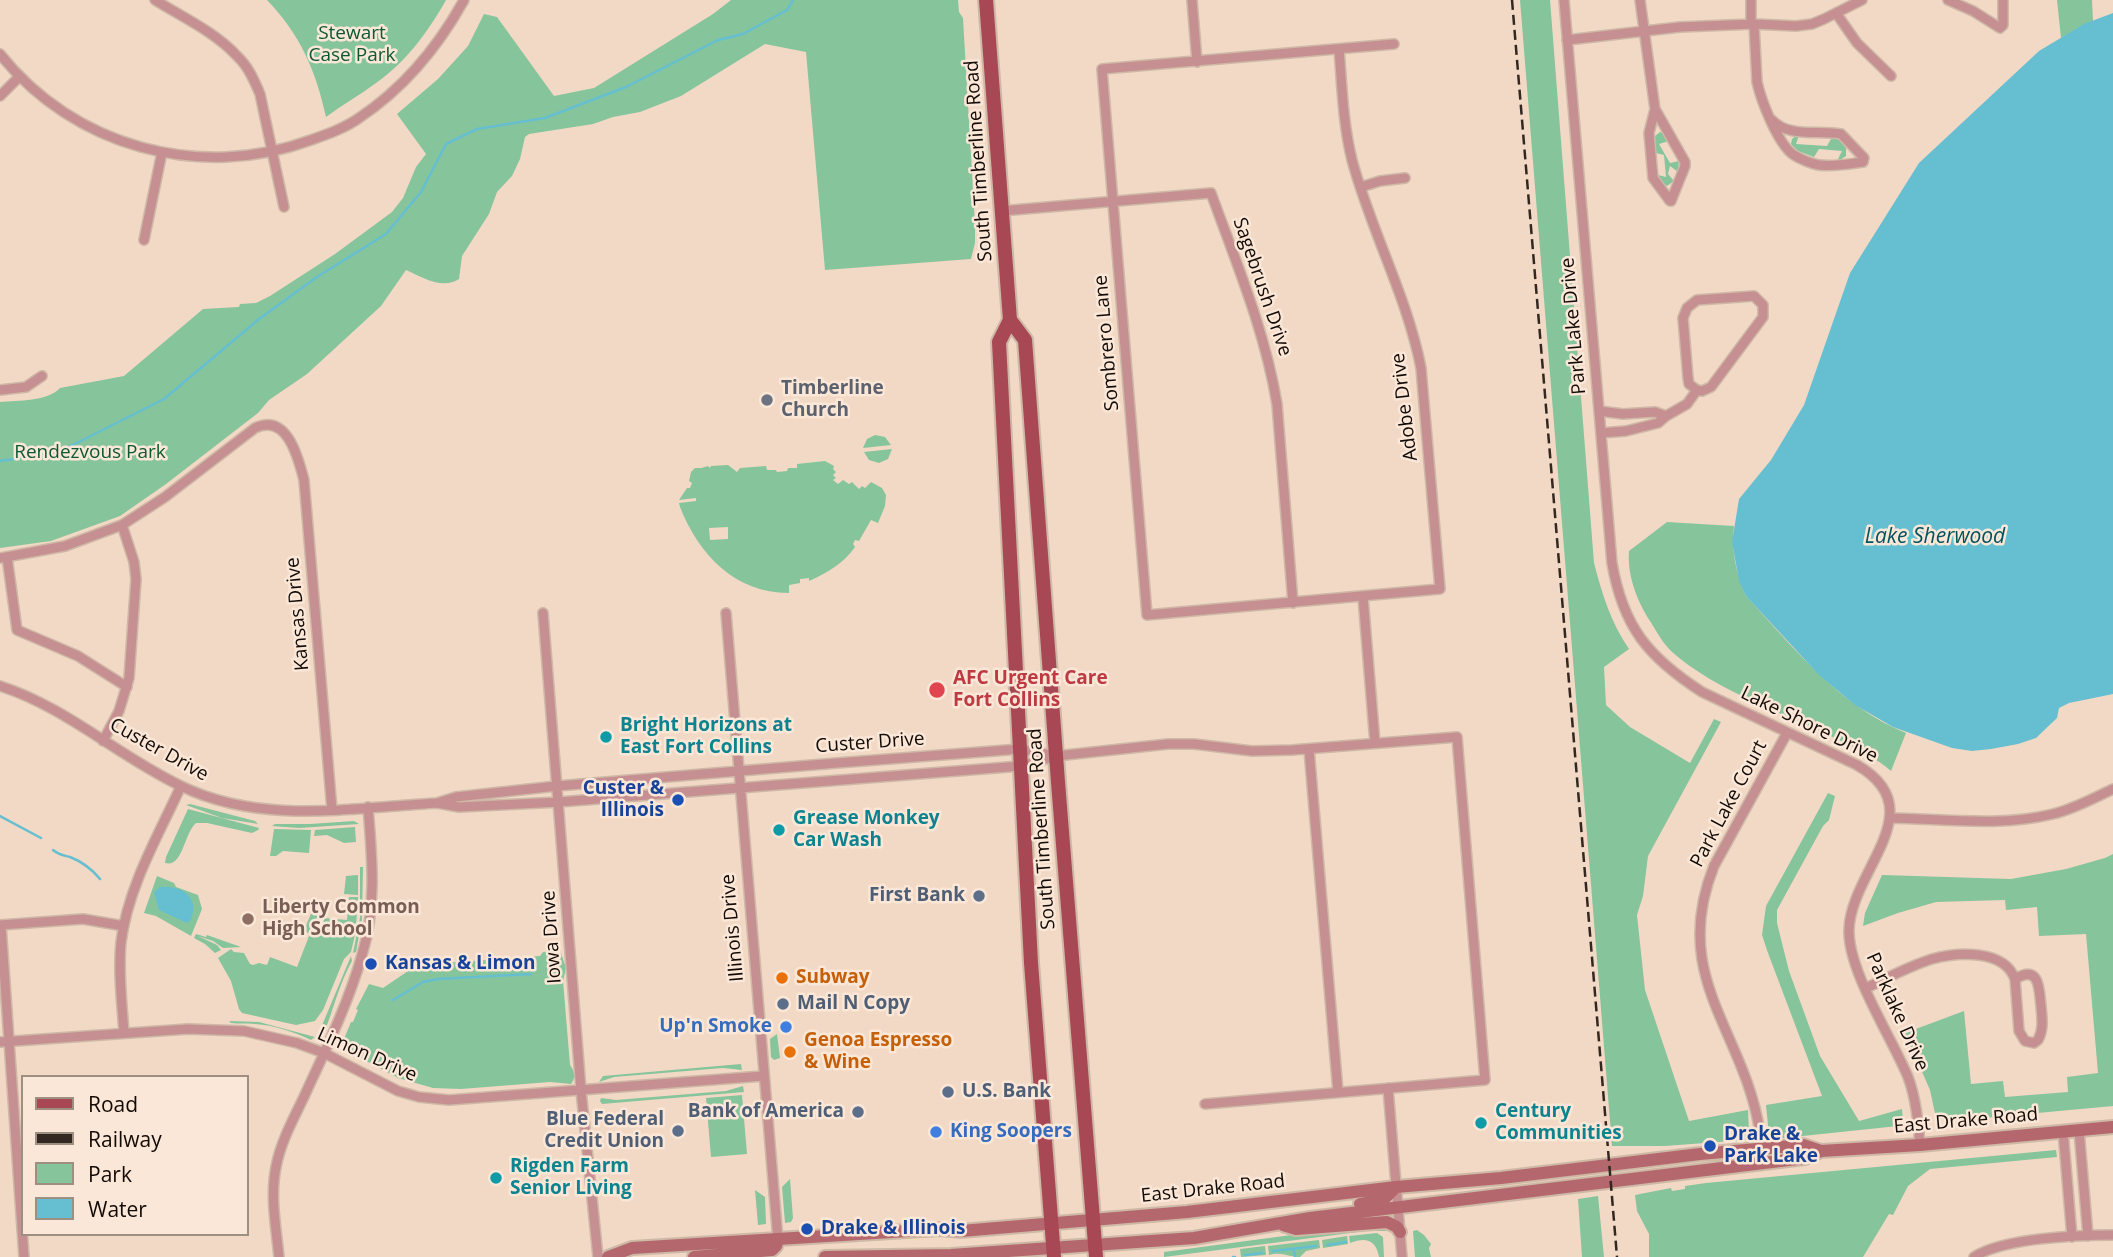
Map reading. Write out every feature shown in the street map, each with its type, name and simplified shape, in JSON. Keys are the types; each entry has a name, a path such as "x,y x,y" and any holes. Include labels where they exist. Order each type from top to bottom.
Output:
{"main road":[{"name":"South Timberline Road","path":"986,0 1010,320 999,342 1032,976 1054,1253"},
{"name":"South Timberline Road","path":"1010,320 1025,340 1096,1251"},
{"name":"East Drake Road","path":"825,1257 1096,1251 1280,1223 1805,1158 1821,1151 1920,1145 2113,1127"},
{"path":"1697,1171 1710,1160 1756,1154 1761,1144 1760,1133"},
{"name":"East Drake Road","path":"608,1257 632,1248 940,1229 961,1231 1216,1209 1700,1154 1804,1145 1821,1151"},
{"path":"1398,1208 1403,1199 1508,1185 1544,1172"},
{"path":"1280,1223 1309,1213 1384,1199 1396,1187"},
{"path":"1280,1223 1296,1229 1387,1222 1397,1227 1400,1232"},
{"path":"694,1257 772,1250 778,1240"}],"street":[{"path":"155,0 219,40 238,56 252,77 260,94 284,207"},
{"path":"0,54 19,77 52,105 84,125 111,137 162,152 214,158 272,153 331,133 359,119 392,93 425,59 464,0"},
{"path":"1192,0 1197,62 1394,44"},
{"name":"Park Lake Drive","path":"1564,0 1612,562 1616,584 1630,621 1644,643"},
{"path":"1640,0 1655,109 1650,133 1653,178 1671,201 1685,162 1655,109"},
{"path":"1751,0 1757,82 1772,120 1781,139 1793,155 1817,165 1863,162 1864,158 1841,134 1789,131 1772,120"},
{"path":"1567,40 1680,27 1812,24 1862,0"},
{"path":"1948,0 1973,11 2000,28 2004,25 2003,0"},
{"path":"1836,13 1857,43 1891,76"},
{"name":"Adobe Drive","path":"1339,49 1345,127 1353,163 1409,323 1421,368 1440,589 1363,597"},
{"name":"Sombrero Lane","path":"1197,62 1102,68 1147,615 1293,603"},
{"path":"0,96 19,77"},
{"path":"144,240 162,152"},
{"path":"1361,187 1405,178"},
{"name":"Sagebrush Drive","path":"1002,211 1211,193 1272,373 1277,404 1293,603"},
{"path":"1601,433 1626,431 1658,423 1687,404 1697,390 1711,387 1761,322 1764,310 1760,300 1754,296 1698,300 1686,308 1683,318 1688,378 1689,384 1697,390"},
{"path":"0,390 26,387 42,376"},
{"path":"1599,411 1623,414 1656,412 1666,416"},
{"name":"Kansas Drive","path":"122,525 165,497 255,428 266,424 274,425 286,435 300,463 304,480 332,810"},
{"path":"103,740 119,711 127,687 136,579 134,562 122,525 65,545 4,557 17,630 78,656 127,687"},
{"path":"1293,603 1363,597 1375,743"},
{"name":"Iowa Drive","path":"543,613 581,1090 598,1257"},
{"name":"Illinois Drive","path":"726,613 778,1240"},
{"name":"Lake Shore Drive","path":"1644,643 1664,665 1702,692 1870,772 1884,790 1890,818"},
{"name":"Custer Drive","path":"0,686 33,698 59,712 181,786 217,800 255,809 285,812 437,803 459,807 559,802 1021,766 1056,756 1168,744 1252,751 1457,737 1485,1080 1388,1088"},
{"name":"Park Lake Court","path":"1760,1133 1749,1086 1705,978 1699,933 1704,889 1714,866 1787,733"},
{"path":"1309,749 1338,1092"},
{"name":"Custer Drive","path":"437,803 456,797 558,786 738,771 1020,750 1056,756"},
{"path":"124,1033 120,977 124,926 135,886 181,786"},
{"path":"1890,818 1997,821 2024,819 2055,814 2113,789"},
{"path":"279,1257 274,1201 277,1163 355,977 367,936 373,883 368,807"},
{"name":"Parklake Drive","path":"1890,818 1889,830 1856,894 1851,911 1849,939 1851,952 1866,988 1909,1080 1920,1145"},
{"path":"21,1223 5,1042 0,925 83,919 124,926"},
{"path":"1866,988 1933,958 1975,955 1996,959 2012,972 2015,979 2019,1031 2025,1041 2034,1043 2042,1030 2039,985 2033,975 2026,974 2015,979"},
{"name":"Limon Drive","path":"5,1042 188,1029 244,1031 297,1043 398,1091 438,1100 764,1076"},
{"path":"1205,1104 1388,1088 1402,1257"},
{"path":"2079,1130 2088,1236"},
{"path":"2063,1131 2072,1237"},
{"path":"1974,1257 2010,1244 2113,1235"},
{"path":"22,1236 24,1257"}],"green space":[{"name":"Stewart Case Park","path":"267,0 446,0 424,35 397,66 326,117 312,69 298,40"},
{"name":"Rendezvous Park","path":"731,0 958,0 959,12 963,18 975,225 975,243 971,259 825,270 806,52 765,44 681,96 640,112 593,124 529,134 525,137 520,159 512,176 497,192 489,214 462,256 459,279 439,283 406,270 381,306 307,374 269,400 258,413 166,484 120,516 51,541 0,548 0,402 40,398 60,388 124,376 203,309 239,307 240,304 256,303 270,296 335,254 392,212 403,198 416,167 426,154 397,114 438,79 468,46 484,14 497,17 554,96 594,88"},
{"path":"1520,0 1550,0 1594,563 1608,608 1629,649 1604,667 1606,705 1630,727 1690,763 1714,719 1721,722 1648,856 1643,896 1637,915 1645,990 1689,1121 1748,1110 1749,1136 1745,1140 1665,1146 1612,1146"},
{"path":"2057,0 2092,0 2093,21 2061,38"},
{"path":"1660,132 1665,134 1669,141 1659,144 1670,163 1679,161 1678,172 1670,166 1668,174 1674,181 1667,186 1658,180 1658,175 1666,177 1664,155 1656,153 1655,136"},
{"path":"1797,135 1796,144 1827,146 1832,137 1839,139 1846,148 1846,156 1840,160 1838,159 1842,151 1819,149 1814,157 1798,151 1791,144"},
{"path":"875,435 885,437 891,445 863,448 867,439"},
{"path":"892,449 888,459 879,463 869,460 864,452"},
{"path":"825,461 834,466 836,472 833,475 836,478 833,480 838,484 843,480 849,484 852,482 859,489 862,486 865,488 871,482 882,488 886,495 885,506 878,523 871,520 859,541 855,540 851,553 829,571 809,581 809,578 800,579 800,583 789,585 789,593 752,586 721,568 697,541 679,503 696,501 696,498 679,500 687,488 690,488 691,472 695,468 728,465 737,472 740,468 766,466 767,470 777,472 797,468 797,464","holes":["728,527 728,539 710,540 709,528"]},
{"path":"1667,522 1734,526 1735,562 1746,596 1819,674 1859,708 1906,733 1891,771 1854,748 1730,690 1689,665 1668,648 1641,605 1631,578 1629,560 1629,551"},
{"path":"1828,793 1835,796 1829,820 1823,826 1777,910 1777,923 1789,971 1820,1056 1859,1121 1902,1109 1903,1121 1898,1126 1774,1139 1769,1135 1766,1105 1822,1096 1762,935 1766,906"},
{"path":"186,805 258,824 222,818"},
{"path":"188,809 259,828 252,833 196,823 180,855 171,863 165,863"},
{"path":"354,821 359,824 299,828 272,826 275,824"},
{"path":"355,827 356,842 344,843 327,835 314,836 315,830"},
{"path":"274,829 311,830 309,853 283,851 276,856 270,856"},
{"path":"2113,854 2113,1106 1962,1120 1936,1118 1930,1090 1905,1033 1964,1011 1971,1084 2003,1081 2005,1097 2068,1092 2067,1077 2098,1073 2086,934 2039,936 2037,907 2006,910 2005,900 1936,902 1863,926 1865,913 1882,875 2011,879 2066,869"},
{"path":"360,867 363,867 362,919 356,952 353,953 360,918"},
{"path":"358,875 358,895 344,894 346,876"},
{"path":"157,876 198,895 202,909 191,936 156,916 144,913"},
{"path":"349,897 358,897 356,926 340,930 323,926 324,918 347,920"},
{"path":"312,911 319,912 320,926 313,927 308,933 304,931"},
{"path":"319,928 340,933 356,930 351,952 344,959 323,1010 315,1021 296,1025 242,1013 231,981 218,958 231,949 244,953 253,965 267,965 270,957 297,967 311,931"},
{"path":"196,934 241,947 223,948 213,941 198,936 217,945 221,950 215,953 194,938"},
{"path":"556,951 556,954 561,953 566,968 563,981 570,1065 574,1074 571,1084 550,1082 461,1089 433,1088 398,1078 357,1056 348,1055 348,1051 341,1046 369,984 383,988 417,965 540,956 543,952"},
{"path":"351,956 352,961 323,1036 318,1035"},
{"path":"229,1021 259,1022 315,1037 311,1040 277,1027"},
{"path":"777,1034 780,1058 774,1060 771,1057 770,1039"},
{"path":"741,1064 742,1070 723,1068 614,1077 599,1082 603,1076"},
{"path":"743,1086 744,1092 602,1104 600,1101 601,1098 616,1100 726,1091"},
{"path":"742,1095 747,1154 711,1157 706,1098"},
{"path":"2056,1150 2057,1157 1930,1169 1908,1186 1893,1215 1889,1214 1863,1257 1649,1257 1649,1234 1637,1211 1635,1195 1671,1188 1672,1191 1706,1183"},
{"path":"790,1179 793,1218 791,1222 785,1223 782,1187"},
{"path":"755,1190 765,1197 766,1224 758,1225"},
{"path":"1598,1196 1604,1257 1582,1257 1578,1199"},
{"path":"1359,1226 1366,1230 1366,1226 1385,1228 1387,1231 1366,1231 1164,1257 1164,1252"},
{"path":"1417,1230 1431,1244 1431,1257 1415,1257 1413,1231"},
{"path":"1377,1233 1383,1237 1384,1257 1379,1257 1375,1246 1369,1241 1350,1243 1349,1236"},
{"path":"1347,1236 1348,1244 1323,1248 1322,1240"},
{"path":"1319,1240 1320,1248 1306,1251 1300,1257 1269,1255 1268,1246"},
{"path":"1265,1246 1266,1255 1241,1257 1240,1249"}],"water":[{"name":"Lake Sherwood","path":"2113,13 2113,694 2069,703 2059,708 2057,718 2036,738 1991,749 1972,751 1952,748 1893,727 1855,705 1819,675 1746,596 1739,581 1732,542 1739,499 1771,460 1804,405 1850,273 1919,163 2039,51 2084,24"},
{"path":"160,887 175,888 187,894 193,905 191,920 187,923 159,910 154,892"}],"waterway":[{"path":"0,461 57,453 164,399 259,319 317,277 386,234 421,192 446,144 477,129 545,118 626,87 718,40 743,34 787,10 793,0"},
{"path":"0,816 41,838"},
{"path":"53,850 82,863 100,879"},
{"path":"393,1000 423,982 438,979 531,974"},
{"path":"1327,1245 1346,1242"},
{"path":"1291,1249 1316,1246"},
{"path":"1273,1251 1294,1249 1295,1257"},
{"path":"1245,1255 1262,1253"}],"railway":[{"path":"1512,0 1617,1257"}],"place":[{"name":"Timberline Church","path":"767,400"},
{"name":"AFC Urgent Care Fort Collins","path":"937,690"},
{"name":"Bright Horizons at East Fort Collins","path":"606,737"},
{"name":"Custer & Illinois","path":"678,800"},
{"name":"Grease Monkey Car Wash","path":"779,830"},
{"name":"First Bank","path":"979,896"},
{"name":"Liberty Common High School","path":"248,919"},
{"name":"Kansas & Limon","path":"371,964"},
{"name":"Subway","path":"782,978"},
{"name":"Mail N Copy","path":"783,1004"},
{"name":"Up'n Smoke","path":"786,1027"},
{"name":"Genoa Espresso & Wine","path":"790,1052"},
{"name":"U.S. Bank","path":"948,1092"},
{"name":"Bank of America","path":"858,1112"},
{"name":"Century Communities","path":"1481,1123"},
{"name":"Blue Federal Credit Union","path":"678,1131"},
{"name":"King Soopers","path":"936,1132"},
{"name":"Drake & Park Lake","path":"1710,1146"},
{"name":"Rigden Farm Senior Living","path":"496,1178"},
{"name":"Drake & Illinois","path":"807,1229"}]}
